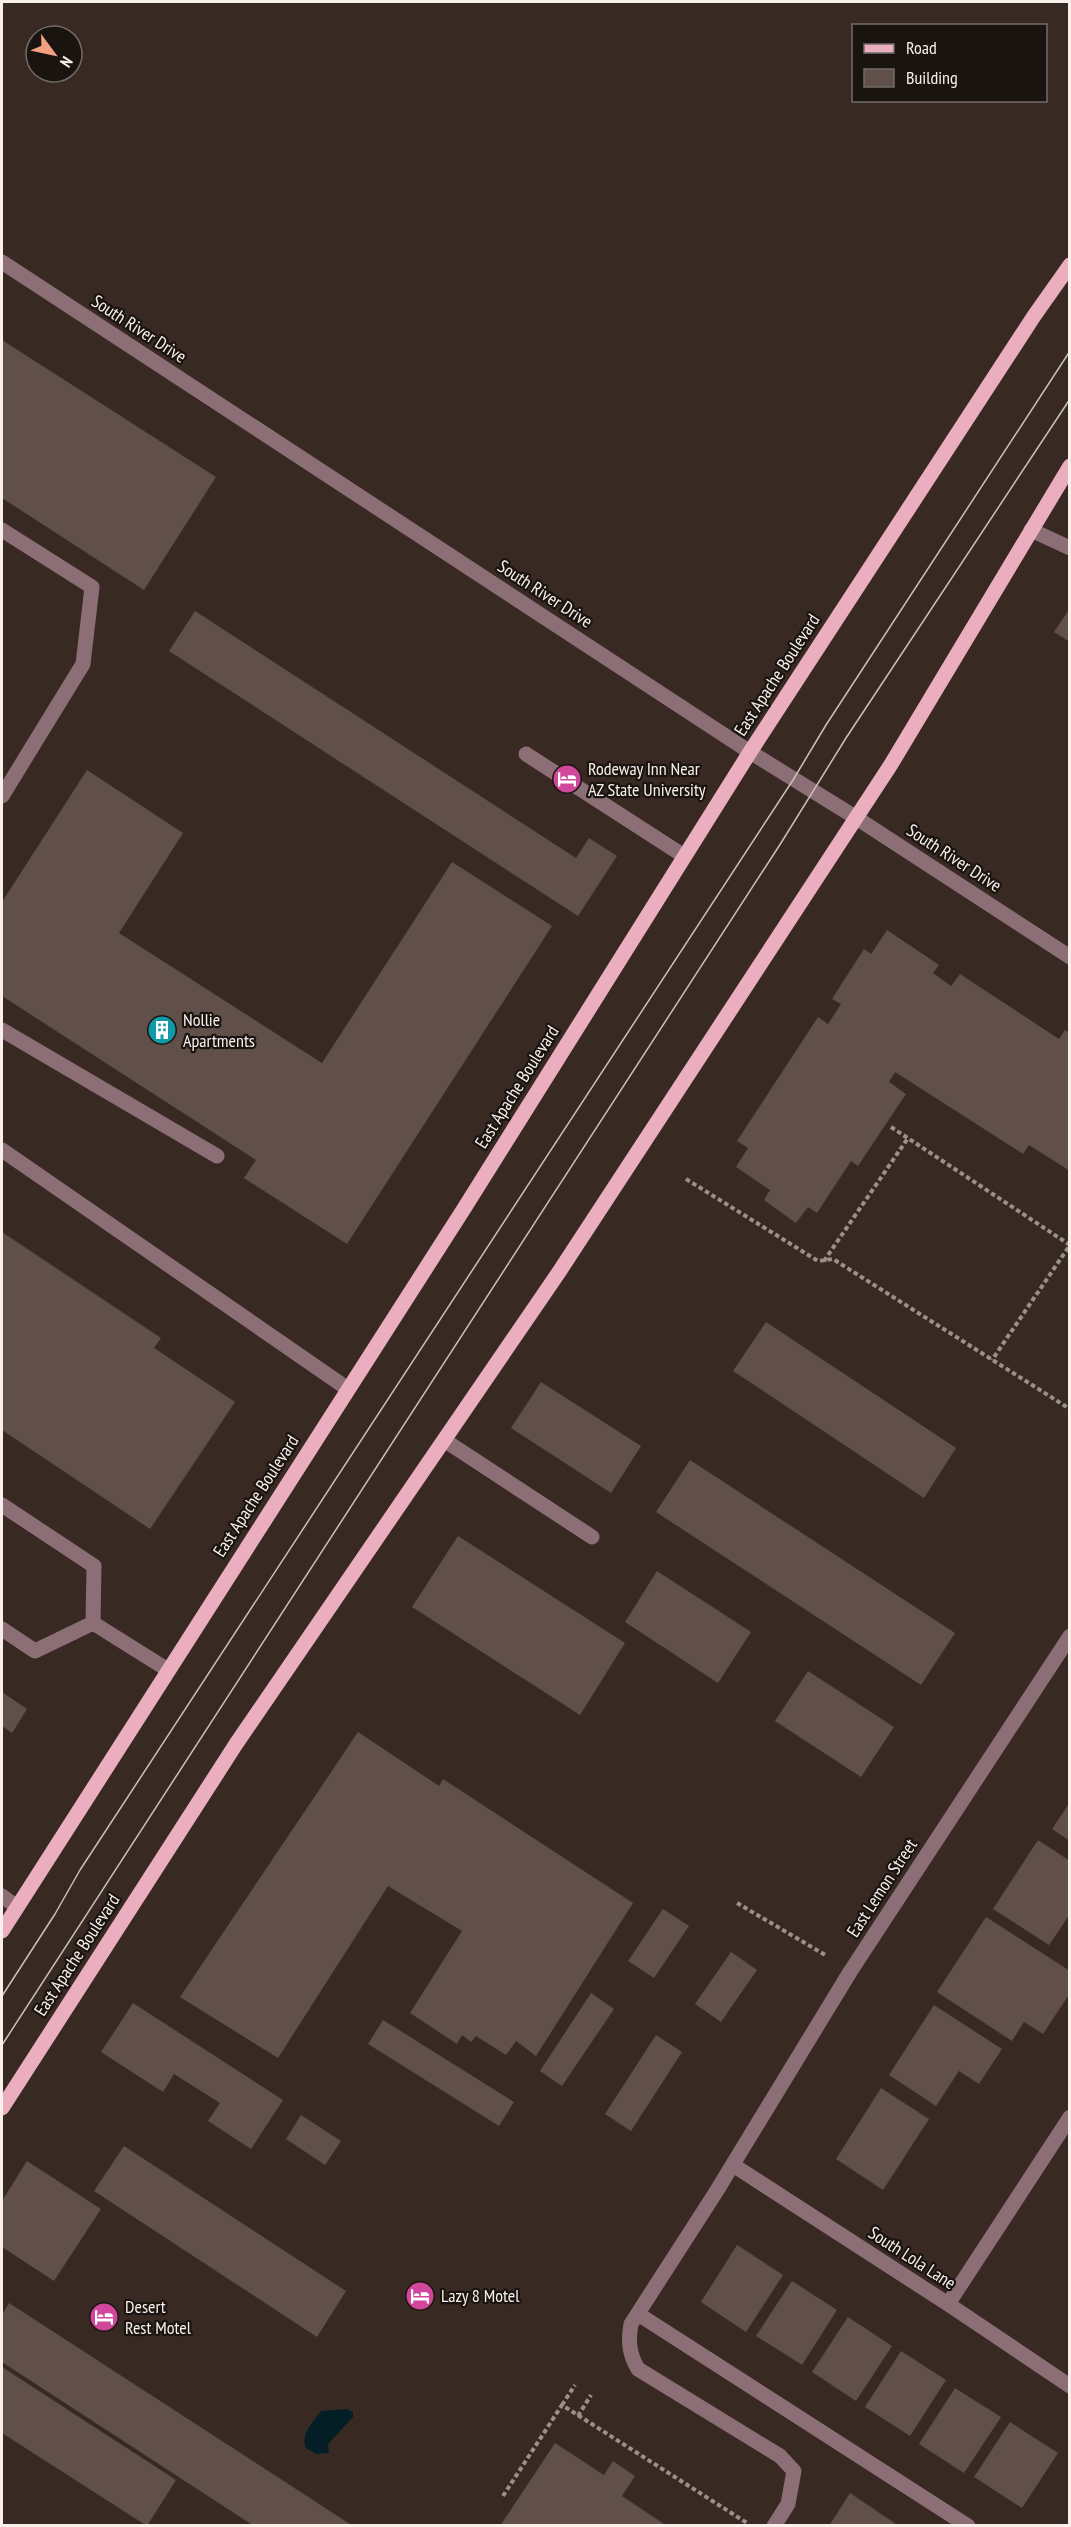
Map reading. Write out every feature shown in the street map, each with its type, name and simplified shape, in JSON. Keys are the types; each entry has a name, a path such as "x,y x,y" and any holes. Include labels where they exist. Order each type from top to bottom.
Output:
{"main road":[{"name":"East Apache Boulevard","path":"2,1931 348,1389 750,752 1034,316 1070,265"},
{"name":"East Apache Boulevard","path":"2,2108 236,1744 594,1218 890,766 1070,466"}],"street":[{"name":"South River Drive","path":"2,262 750,752 1070,957"},
{"path":"2,530 92,587 83,664 2,796"},
{"path":"1031,530 1070,548"},
{"path":"526,754 684,856"},
{"path":"2,1030 217,1156"},
{"path":"2,1150 348,1389"},
{"path":"444,1440 592,1537"},
{"path":"2,1505 94,1566 93,1623"},
{"path":"93,1623 168,1670"},
{"path":"2,1629 35,1651 93,1623"},
{"name":"East Lemon Street","path":"774,2526 788,2504 794,2471 780,2456 638,2370 630,2356 631,2324 733,2165 850,1972 1070,1636"},
{"path":"2,1896 17,1907"},
{"path":"948,2304 1070,2117"},
{"name":"South Lola Lane","path":"733,2165 1070,2386"},
{"path":"638,2314 968,2526"}],"path":[{"path":"891,1127 1070,1245 992,1360"},
{"path":"824,1261 908,1138"},
{"path":"686,1179 818,1261 833,1259 1070,1409"},
{"path":"737,1903 815,1948"},
{"path":"503,2496 575,2385"},
{"path":"578,2416 591,2395"},
{"path":"562,2405 750,2526"}],"water":[{"path":"347,2409 353,2412 353,2417 328,2444 329,2453 316,2454 306,2448 306,2433 321,2411"}],"building":[{"path":"2,340 216,477 144,590 2,498"},
{"path":"1070,608 1070,642 1054,632"},
{"path":"195,611 576,858 589,838 617,856 578,916 169,651"},
{"name":"Nollie Apartments","path":"87,770 183,833 119,933 322,1063 452,862 552,926 347,1244 244,1178 256,1160 2,996 2,902"},
{"path":"887,930 939,965 933,973 951,986 960,974 1059,1039 1065,1030 1070,1033 1070,1171 1029,1145 1023,1154 895,1072 889,1082 906,1094 858,1166 851,1161 817,1213 808,1207 796,1223 764,1200 770,1190 736,1167 748,1148 737,1141 818,1017 828,1024 841,1004 832,999 864,949 871,954"},
{"path":"2,1232 161,1338 154,1348 235,1402 150,1529 2,1430"},
{"path":"766,1322 956,1448 924,1498 733,1371"},
{"path":"541,1382 641,1446 611,1493 511,1428"},
{"path":"690,1460 955,1633 921,1685 656,1512"},
{"path":"458,1536 625,1643 580,1715 412,1607"},
{"path":"657,1571 751,1632 718,1683 625,1622"},
{"path":"808,1671 894,1727 861,1777 775,1721"},
{"path":"2,1692 27,1709 12,1733 2,1726"},
{"path":"358,1732 439,1786 443,1779 633,1903 536,2056 516,2041 506,2055 476,2036 471,2042 462,2035 457,2044 410,2013 462,1931 388,1886 278,2058 180,1997"},
{"path":"1070,1802 1070,1841 1052,1829"},
{"path":"1038,1840 1070,1861 1070,1914 1049,1945 993,1909"},
{"path":"663,1909 689,1926 654,1978 628,1961"},
{"path":"986,1917 1070,1971 1070,1993 1043,2034 1024,2022 1012,2041 937,1992"},
{"path":"731,1952 757,1970 721,2022 695,2004"},
{"path":"591,1993 614,2009 562,2086 540,2071"},
{"path":"133,2003 283,2100 251,2149 208,2121 220,2103 174,2074 163,2092 101,2052"},
{"path":"934,2005 1002,2049 979,2084 959,2071 936,2106 889,2075"},
{"path":"383,2020 514,2102 499,2126 368,2044"},
{"path":"656,2035 682,2052 631,2131 605,2114"},
{"path":"881,2088 929,2119 883,2190 836,2159"},
{"path":"301,2115 341,2141 325,2165 286,2139"},
{"path":"124,2146 346,2291 317,2337 94,2191"},
{"path":"27,2161 101,2209 54,2281 2,2247 2,2201"},
{"path":"737,2245 783,2275 746,2332 701,2302"},
{"path":"792,2281 837,2310 802,2365 756,2336"},
{"path":"9,2303 353,2526 254,2526 2,2362 2,2315"},
{"path":"848,2317 892,2346 856,2401 812,2372"},
{"path":"901,2351 946,2380 910,2436 865,2407"},
{"path":"2,2367 176,2480 147,2526 2,2433"},
{"path":"955,2388 1001,2417 964,2473 919,2444"},
{"path":"1010,2422 1058,2453 1022,2508 974,2477"},
{"path":"555,2443 604,2475 613,2461 635,2476 622,2496 667,2526 500,2526"},
{"path":"850,2493 899,2526 829,2526"}],"tram line":[{"path":"2,1996 55,1914 80,1870 793,780 826,725 1070,351"},
{"path":"2,2045 781,843 846,738 1070,399"}],"place":[{"name":"Rodeway Inn Near AZ State University","path":"567,779"},
{"name":"Nollie Apartments","path":"162,1030"},
{"name":"Lazy 8 Motel","path":"420,2296"},
{"name":"Desert Rest Motel","path":"104,2317"}]}
